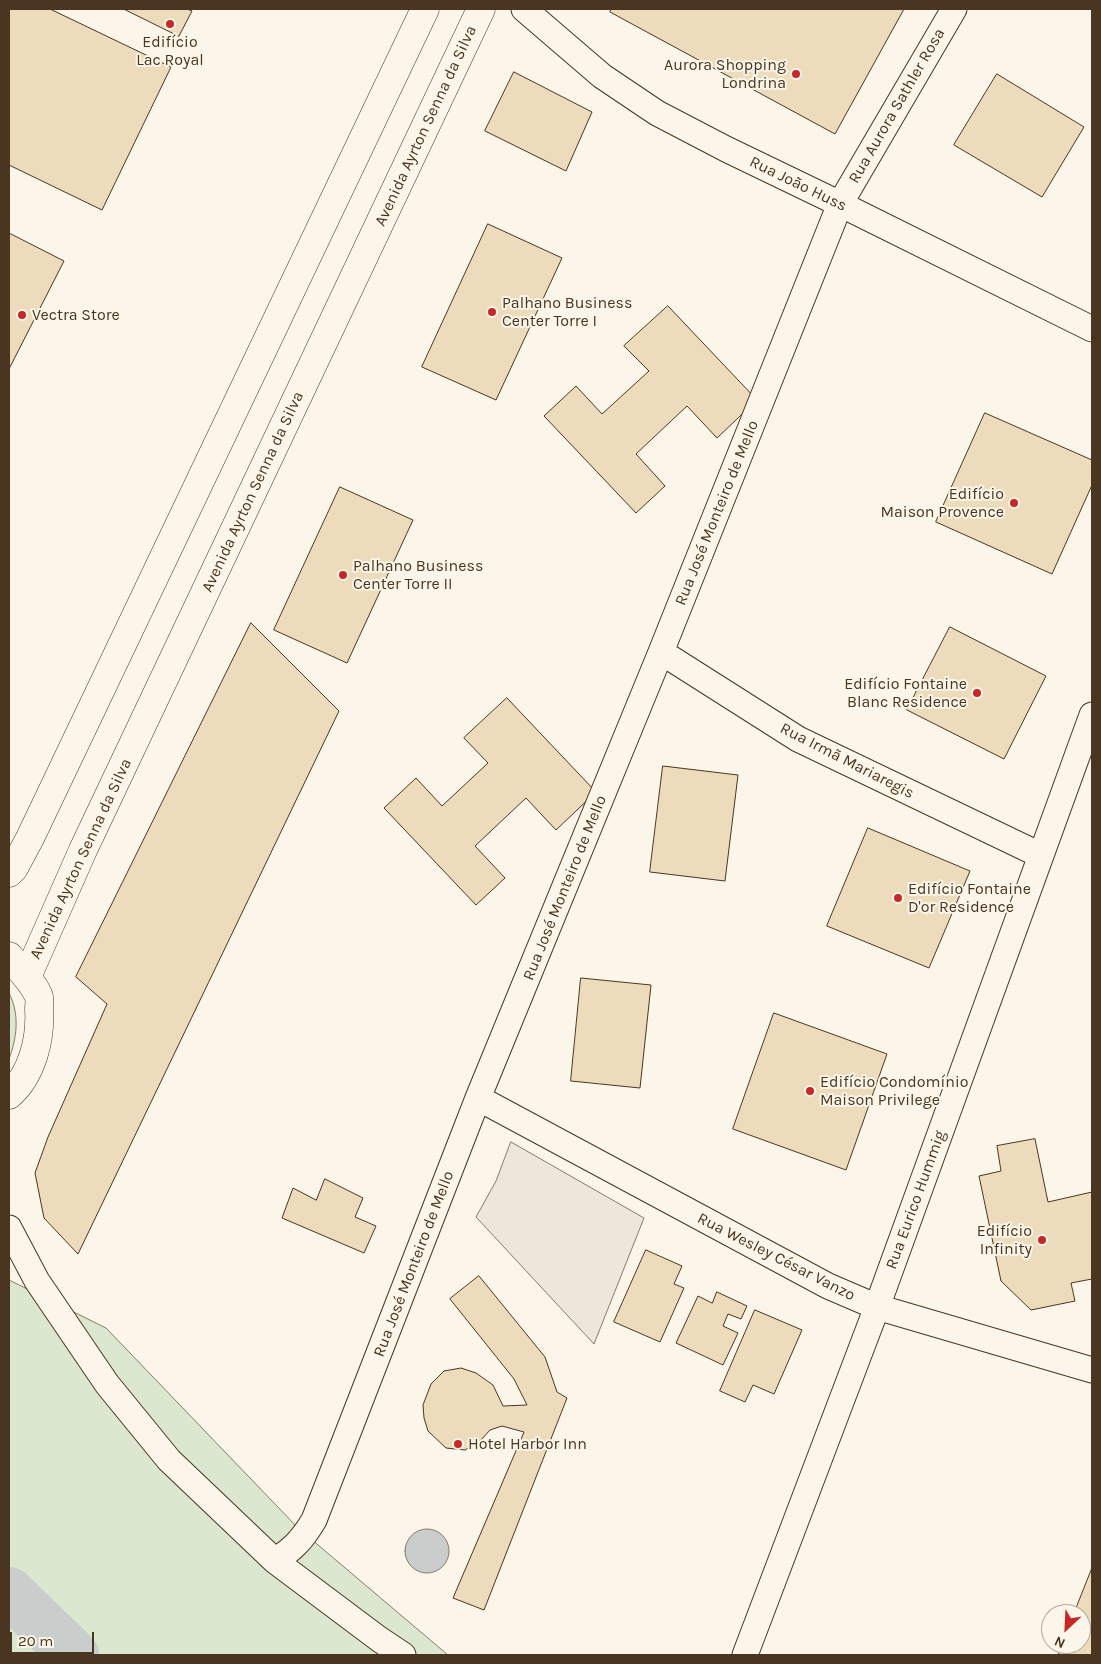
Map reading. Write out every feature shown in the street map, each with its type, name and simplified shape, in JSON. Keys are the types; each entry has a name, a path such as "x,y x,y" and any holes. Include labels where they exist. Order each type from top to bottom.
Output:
{"main road":[{"path":"9,873 14,868 34,829 425,9"},
{"name":"Avenida Ayrton Senna da Silva","path":"27,977 83,850 481,9"},
{"path":"9,956 27,977 39,997 40,1026 32,1059 17,1087 9,1095"}],"street":[{"name":"Rua João Huss","path":"524,9 602,76 657,113 726,149 1092,329"},
{"name":"Rua Aurora Sathler Rosa","path":"840,204 954,9"},
{"name":"Rua José Monteiro de Mello","path":"275,1561 290,1551 304,1537 314,1520 478,1098 661,652 840,204"},
{"name":"Rua Irmã Mariaregis","path":"661,652 798,739 1040,855"},
{"name":"Rua Eurico Hummig","path":"745,1655 878,1307 1092,715"},
{"name":"Rua Wesley César Vanzo","path":"478,1098 828,1286 878,1307 1092,1370"},
{"path":"9,1228 37,1281 107,1384 169,1460 275,1561 403,1655"}],"green space":[{"path":"9,993 15,1009 16,1026 14,1043 9,1059"},
{"path":"9,1280 106,1328 298,1528 448,1655 9,1655"}],"shaded area":[{"path":"511,1142 644,1218 594,1344 476,1217 496,1181"},
{"path":"423,1529 431,1529 443,1535 449,1551 443,1567 431,1573 423,1573 411,1567 405,1555 405,1547 411,1535"}],"building":[{"path":"9,9 50,9 171,67 102,210 9,165"},
{"name":"Edifício Lac Royal","path":"124,9 187,9 192,11 179,36"},
{"name":"Aurora Shopping Londrina","path":"612,9 904,9 835,134 610,12"},
{"path":"514,72 592,112 566,171 485,131"},
{"path":"997,74 1084,127 1042,197 954,145"},
{"name":"Palhano Business Center Torre I","path":"488,224 562,258 496,400 422,367"},
{"name":"Vectra Store","path":"9,233 64,261 9,369"},
{"path":"668,306 757,400 717,438 687,406 636,454 665,486 636,513 544,416 576,386 602,414 649,371 624,346"},
{"name":"Edifício Maison Provence","path":"985,413 1092,460 1092,485 1052,574 936,522"},
{"name":"Palhano Business Center Torre II","path":"340,487 413,520 347,663 274,630"},
{"path":"251,623 339,711 78,1254 44,1218 35,1173 48,1137 107,1004 76,977"},
{"name":"Edifício Fontaine Blanc Residence","path":"950,627 1046,676 1004,759 907,710"},
{"path":"507,698 596,792 556,830 526,798 475,846 505,878 476,905 384,808 416,778 442,806 488,763 464,738"},
{"path":"663,766 738,775 725,881 650,872"},
{"name":"Edifício Fontaine D'or Residence","path":"868,828 970,871 929,968 827,926"},
{"path":"581,978 651,985 640,1088 571,1081"},
{"name":"Edifício Condomínio Maison Privilege","path":"774,1013 887,1054 846,1170 733,1129"},
{"name":"Edifício Infinity","path":"1035,1139 1048,1202 1092,1192 1092,1279 1071,1283 1075,1301 1031,1310 1001,1281 979,1176 1001,1171 997,1146"},
{"path":"325,1179 363,1198 355,1217 376,1226 364,1253 282,1218 293,1188 316,1200"},
{"path":"646,1250 682,1266 674,1284 684,1288 660,1342 614,1322"},
{"name":"Hotel Harbor Inn","path":"479,1276 545,1357 557,1392 567,1398 484,1610 453,1598 524,1432 502,1426 490,1430 481,1440 465,1450 446,1448 428,1431 423,1405 431,1384 444,1371 461,1368 476,1373 493,1385 503,1406 527,1405 514,1379 450,1299"},
{"path":"717,1292 747,1306 741,1319 728,1314 723,1326 738,1333 723,1365 676,1343 698,1296 712,1303"},
{"path":"755,1310 802,1330 774,1394 753,1385 745,1402 720,1391"},
{"path":"1092,1568 1092,1655 1058,1655 1091,1654 1091,1604 1078,1604"}],"waterway":[{"path":"9,1592 74,1655"}],"place":[{"name":"Edifício Lac Royal","path":"170,24"},
{"name":"Aurora Shopping Londrina","path":"796,74"},
{"name":"Palhano Business Center Torre I","path":"492,312"},
{"name":"Vectra Store","path":"22,315"},
{"name":"Edifício Maison Provence","path":"1014,503"},
{"name":"Palhano Business Center Torre II","path":"343,575"},
{"name":"Edifício Fontaine Blanc Residence","path":"977,693"},
{"name":"Edifício Fontaine D'or Residence","path":"898,898"},
{"name":"Edifício Condomínio Maison Privilege","path":"810,1091"},
{"name":"Edifício Infinity","path":"1042,1240"},
{"name":"Hotel Harbor Inn","path":"458,1444"}]}
